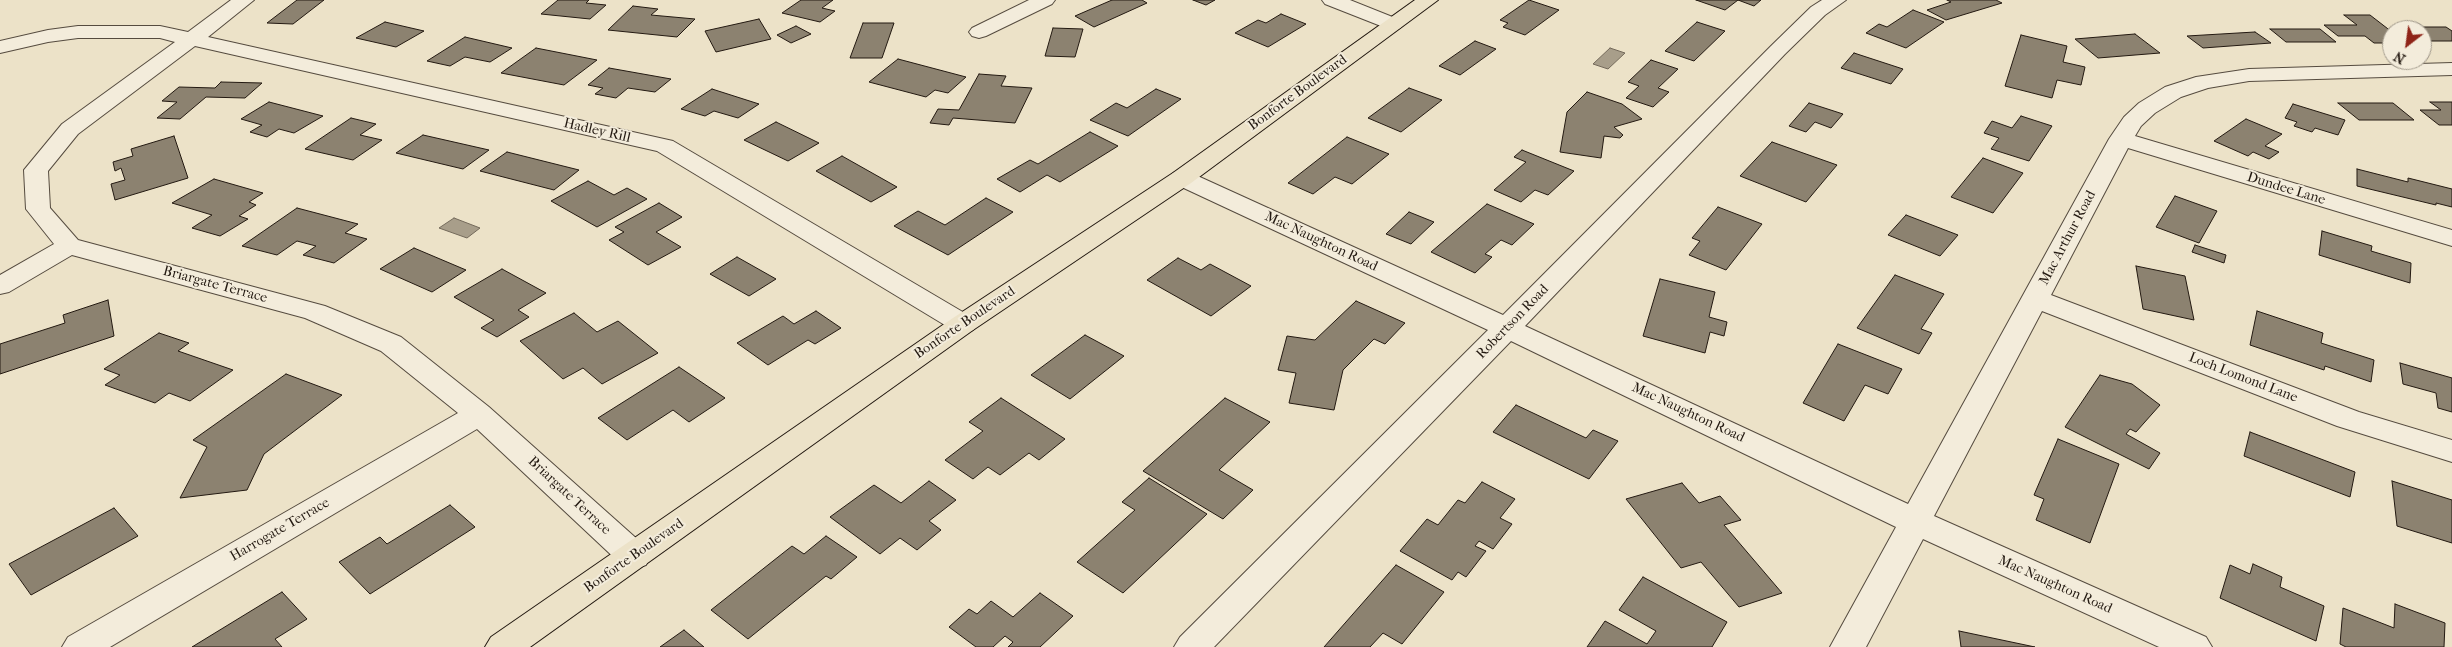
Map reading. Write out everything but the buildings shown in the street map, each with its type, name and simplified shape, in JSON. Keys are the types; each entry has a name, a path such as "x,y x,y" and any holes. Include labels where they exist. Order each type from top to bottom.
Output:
{"main road":[{"name":"Bonforte Boulevard","path":"503,647 964,324 1182,178 1428,0"}],"street":[{"path":"0,286 69,246 38,209 36,170 70,129 244,0"},
{"path":"979,32 1045,0"},
{"path":"1332,0 1393,24"},
{"name":"Robertson Road","path":"1192,647 1778,50 1818,12 1836,0"},
{"name":"Hadley Rill","path":"0,47 48,36 78,32 160,32 665,146 964,324"},
{"name":"Mac Arthur Road","path":"1848,647 2121,139 2132,122 2158,99 2204,82 2249,75 2452,69"},
{"name":"Dundee Lane","path":"2121,139 2452,238"},
{"name":"Mac Naughton Road","path":"1182,178 1507,328 1916,522 2194,647"},
{"name":"Briargate Terrace","path":"69,246 315,312 391,344 480,414 634,556"},
{"name":"Loch Lomond Lane","path":"2036,298 2348,419 2452,450"},
{"name":"Harrogate Terrace","path":"80,647 480,414"}],"shaded area":[{"path":"1610,48 1625,53 1608,69 1593,64"},
{"path":"454,218 480,228 467,238 439,228"}]}
